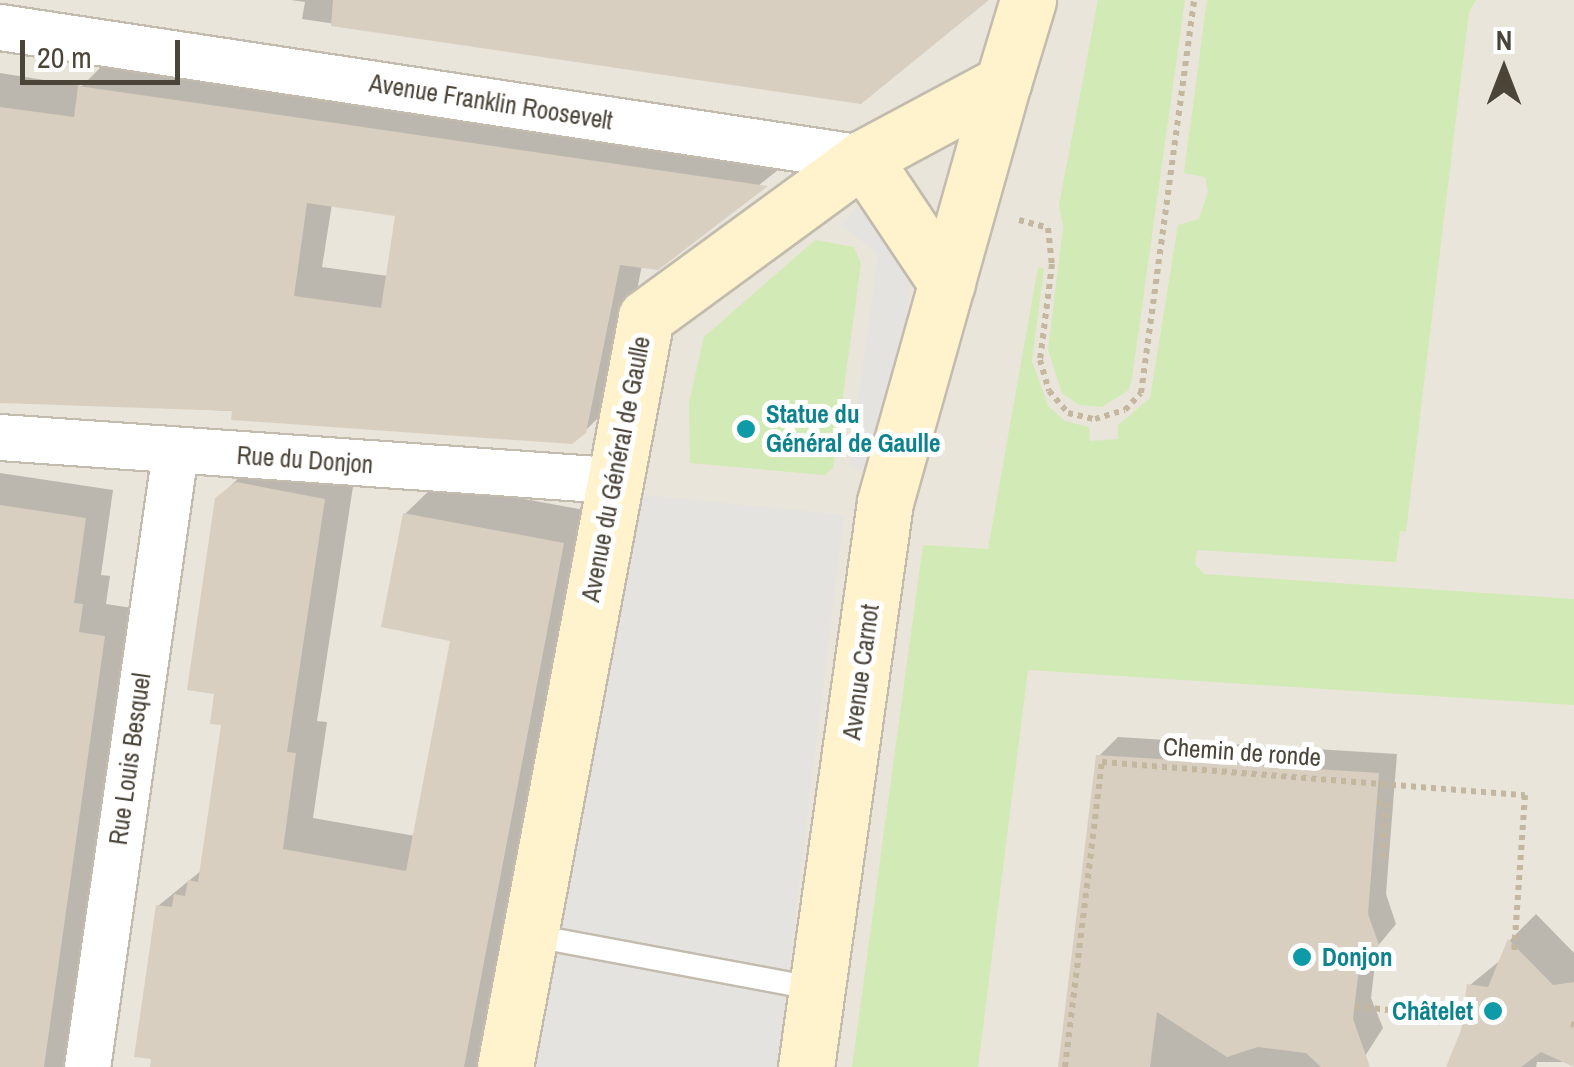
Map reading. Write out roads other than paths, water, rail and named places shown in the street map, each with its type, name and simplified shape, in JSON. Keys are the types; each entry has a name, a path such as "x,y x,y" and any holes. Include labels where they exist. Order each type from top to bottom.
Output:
{"street":[{"path":"1002,83 1028,0"},
{"name":"Avenue Franklin Roosevelt","path":"0,27 864,158"},
{"name":"Avenue du Général de Gaulle","path":"505,1067 610,480 646,318 864,158 1002,83"},
{"name":"Avenue Carnot","path":"806,1067 884,502 1002,83"},
{"path":"864,158 948,284"},
{"name":"Rue du Donjon","path":"0,437 610,480"},
{"name":"Rue Louis Besquel","path":"87,1067 174,452"}],"lane":[{"path":"529,936 816,989"}],"place":[{"name":"Statue du Général de Gaulle","path":"746,429"},
{"name":"Donjon","path":"1302,957"},
{"name":"Châtelet","path":"1493,1011"}]}
